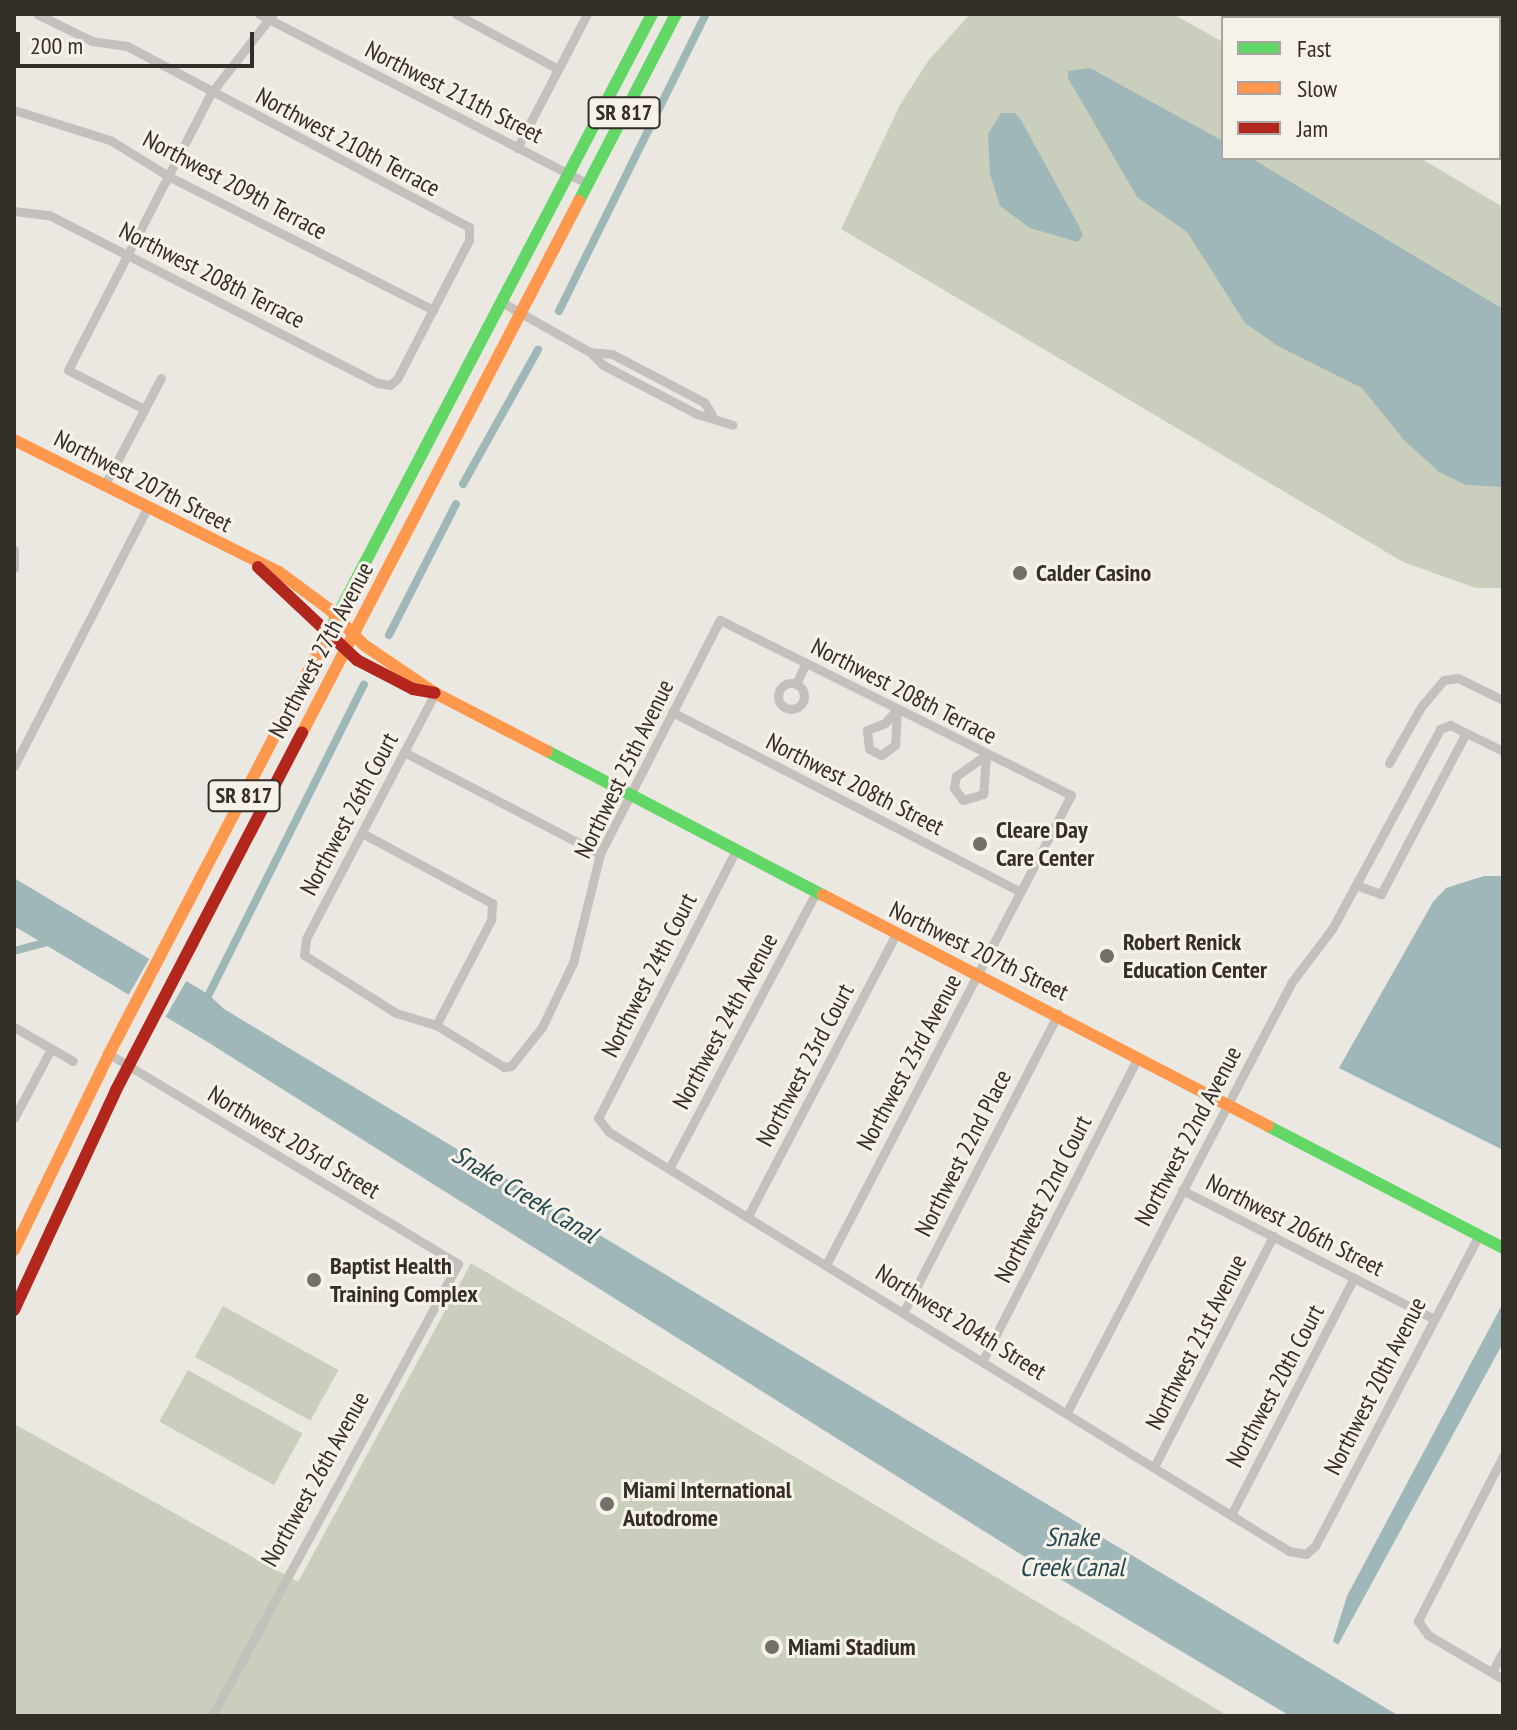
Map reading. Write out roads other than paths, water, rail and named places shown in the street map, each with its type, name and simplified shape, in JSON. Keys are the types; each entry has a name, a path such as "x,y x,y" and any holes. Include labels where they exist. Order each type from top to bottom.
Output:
{"main road":[{"path":"633,50 661,42 652,14"},
{"name":"Northwest 27th Avenue","path":"14,1251 131,1010 652,14"},
{"name":"Northwest 27th Avenue","path":"14,1310 128,1066 676,14"},
{"name":"Northwest 207th Street","path":"14,440 287,577 354,635 435,693 815,894 1058,1014 1503,1248"},
{"path":"415,472 433,482"},
{"name":"Northwest 207th Street","path":"252,562 346,650 413,689 435,693"},
{"path":"14,1251 34,1262"}],"street":[{"name":"Northwest 210th Terrace","path":"37,14 92,41 127,46 469,227 469,240 433,310"},
{"name":"Northwest 211th Street","path":"259,14 272,17 588,184"},
{"path":"456,14 558,69"},
{"path":"517,148 587,14"},
{"path":"144,409 68,370 211,93 272,17"},
{"name":"Northwest 209th Terrace","path":"14,110 110,140 170,177 433,310"},
{"name":"Northwest 208th Terrace","path":"14,211 49,215 378,383 390,385 397,379 433,310"},
{"path":"503,303 590,352 612,354 704,402 712,415 732,425"},
{"path":"104,486 161,378"},
{"path":"14,766 147,508"},
{"path":"14,568 15,551"},
{"name":"Northwest 208th Terrace","path":"720,620 1071,795"},
{"name":"Northwest 25th Avenue","path":"436,1025 498,1066 511,1066 542,1027 573,963 600,854 720,620"},
{"path":"796,684 806,663"},
{"path":"1389,763 1421,707 1444,680 1458,678 1503,700"},
{"name":"Northwest 26th Court","path":"435,693 306,939 304,955 396,1013 436,1025"},
{"path":"897,709 895,745 881,755 869,749 867,730 885,723 897,709"},
{"name":"Northwest 208th Street","path":"672,712 1019,891"},
{"name":"Northwest 22nd Avenue","path":"1067,1412 1291,983 1356,885 1440,729 1450,725 1466,733"},
{"path":"1356,885 1381,894 1466,733 1503,751"},
{"path":"404,752 600,854"},
{"path":"986,755 983,794 963,800 954,788 956,776 986,755"},
{"name":"Northwest 23rd Avenue","path":"827,1263 1071,795"},
{"path":"362,833 483,895 492,903 491,920 436,1025"},
{"name":"Northwest 24th Court","path":"598,1118 736,850"},
{"name":"Northwest 24th Avenue","path":"670,1167 815,894"},
{"name":"Northwest 23rd Court","path":"749,1214 896,934"},
{"name":"Northwest 22nd Place","path":"904,1311 1058,1014"},
{"path":"14,1027 73,1061"},
{"path":"14,1118 51,1049"},
{"name":"Northwest 203rd Street","path":"109,1054 458,1264"},
{"name":"Northwest 22nd Court","path":"983,1360 1138,1057"},
{"name":"Northwest 204th Street","path":"598,1118 609,1132 749,1214 1289,1551 1306,1554"},
{"name":"Northwest 206th Street","path":"1182,1190 1432,1318"},
{"name":"Northwest 20th Avenue","path":"1306,1554 1315,1546 1432,1318 1479,1235"},
{"name":"Northwest 21st Avenue","path":"1155,1465 1273,1236"},
{"name":"Northwest 26th Avenue","path":"212,1716 458,1264"},
{"name":"Northwest 20th Court","path":"1232,1513 1354,1278"},
{"path":"1503,1456 1418,1621 1428,1635 1503,1679"},
{"path":"1492,1672 1503,1651"}],"water":[{"path":"1090,68 1221,140 1221,160 1254,160 1503,309 1503,487 1466,485 1439,472 1404,440 1362,388 1278,346 1245,323 1187,232 1137,197 1068,78 1068,71"},
{"path":"1001,113 1015,113 1021,120 1079,226 1083,235 1078,242 1030,228 1000,206 990,174 988,134"},
{"path":"1484,876 1503,876 1503,1150 1339,1068 1433,902 1446,888"},
{"name":"Snake Creek Canal","path":"14,878 208,994 224,1009 1399,1716 1290,1716 1060,1579 206,1041 14,926"},
{"path":"1503,1303 1503,1343 1338,1645 1333,1641 1347,1596"}],"waterway":[{"path":"559,311 706,14"},
{"path":"463,484 538,350"},
{"path":"389,635 456,504"},
{"path":"205,1002 364,685"},
{"path":"14,951 52,941"}],"place":[{"name":"Calder Casino","path":"1020,573"},
{"name":"Cleare Day Care Center","path":"980,844"},
{"name":"Robert Renick Education Center","path":"1107,956"},
{"name":"Baptist Health Training Complex","path":"314,1280"},
{"name":"Miami International Autodrome","path":"607,1504"},
{"name":"Miami Stadium","path":"772,1647"}]}
